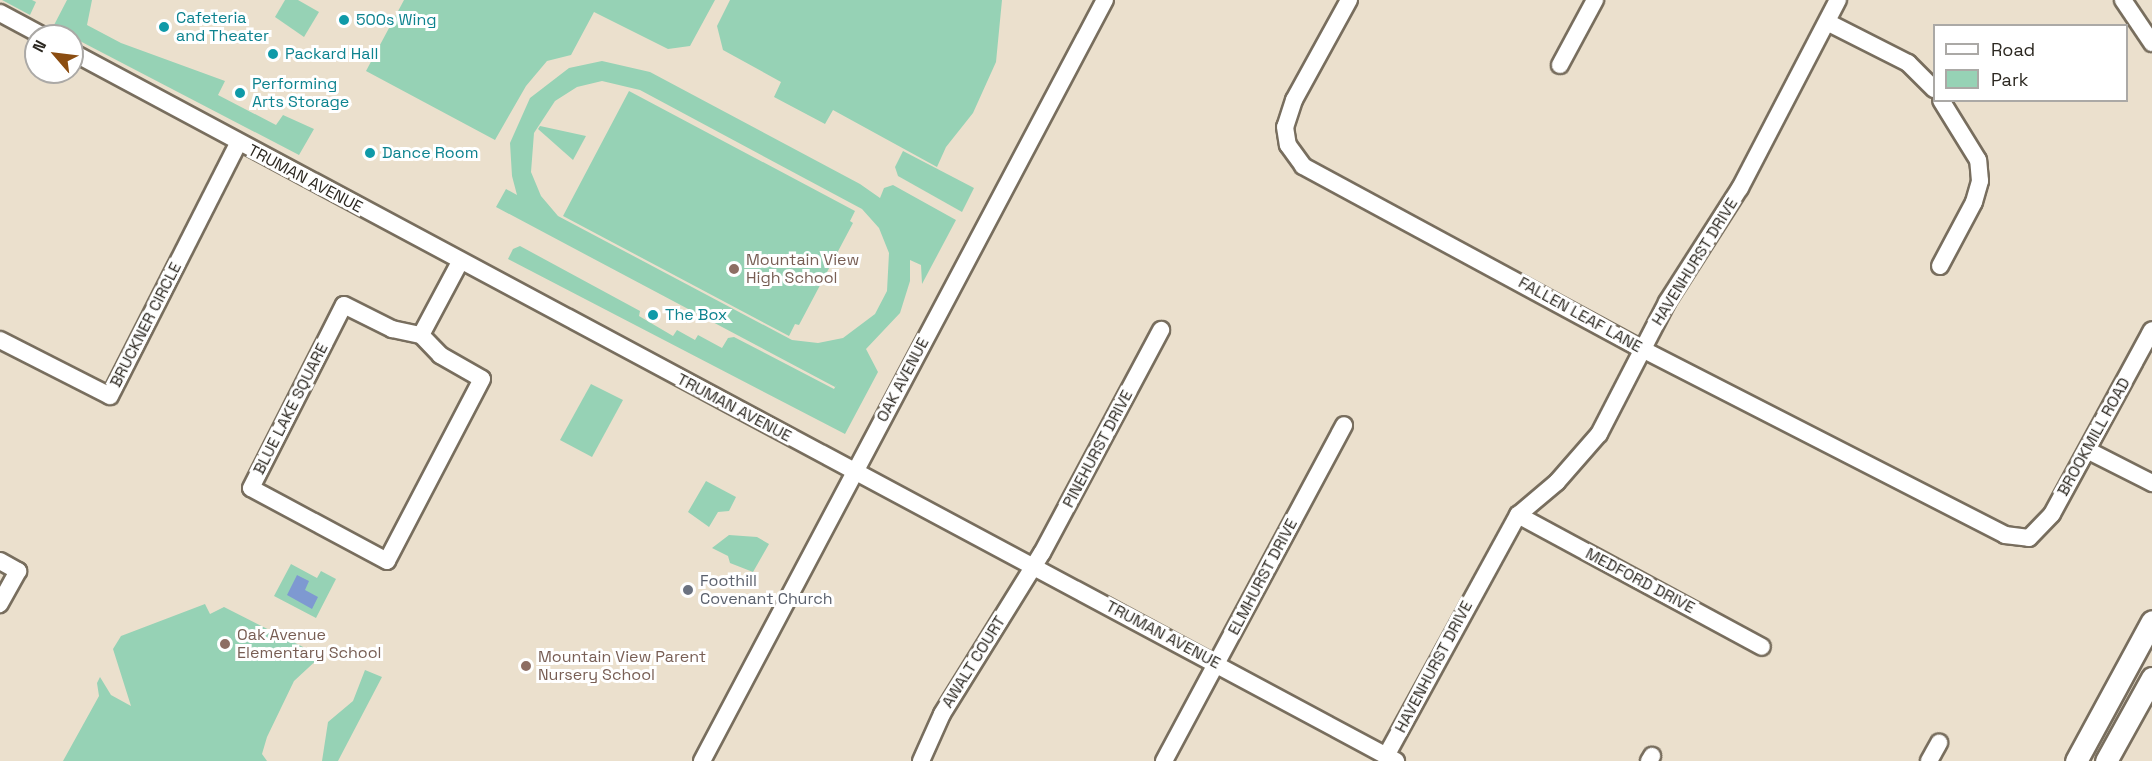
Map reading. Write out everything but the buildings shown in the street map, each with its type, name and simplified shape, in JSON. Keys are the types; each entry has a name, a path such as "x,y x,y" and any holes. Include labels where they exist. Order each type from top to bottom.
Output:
{"main road":[{"path":"2076,761 2152,621"},
{"path":"2106,761 2152,678"}],"street":[{"name":"OAK AVENUE","path":"702,761 1105,0"},
{"name":"FALLEN LEAF LANE","path":"1350,0 1294,100 1285,127 1288,144 1303,166 1642,349 2005,535 2029,538"},
{"path":"1560,65 1595,0"},
{"name":"HAVENHURST DRIVE","path":"1391,758 1518,515 1557,482 1599,434 1642,349 1700,247 1740,188 1838,0"},
{"path":"2123,0 2152,43"},
{"path":"0,13 24,26"},
{"path":"1827,22 1908,63 1933,87"},
{"name":"TRUMAN AVENUE","path":"84,59 238,144 1391,758"},
{"path":"1940,266 1974,202 1980,181 1978,160 1942,102"},
{"name":"BRUCKNER CIRCLE","path":"0,340 110,396 238,144"},
{"path":"421,335 460,262"},
{"name":"BLUE LAKE SQUARE","path":"344,305 392,329 421,335 440,355 482,379 387,561 251,488 344,305"},
{"name":"PINEHURST DRIVE","path":"1034,567 1161,330"},
{"name":"BROOKMILL ROAD","path":"2029,538 2052,514 2152,330"},
{"name":"ELMHURST DRIVE","path":"1164,761 1344,425"},
{"path":"2088,451 2152,483"},
{"name":"MEDFORD DRIVE","path":"1518,515 1762,647"},
{"path":"0,561 18,571 0,604"},
{"name":"AWALT COURT","path":"921,761 942,714 1034,567"},
{"path":"1929,761 1939,744"}],"green space":[{"path":"2,0 32,0 36,2 30,15"},
{"path":"67,0 92,0 87,25 121,43 225,81 218,95 276,125 283,115 314,129 299,155 84,43 84,24 55,24"},
{"path":"285,0 298,0 319,12 304,37 275,17"},
{"path":"404,0 715,0 690,46 668,49 594,12 571,55 547,61 526,86 495,140 366,71"},
{"path":"730,0 1002,0 996,62 973,113 946,147 937,167 833,110 825,124 774,97 781,82 723,50 717,26"},
{"path":"602,61 650,72 860,184 880,198 884,188 893,185 956,220 922,284 921,265 910,260 910,281 900,313 866,349 878,372 845,434 508,259 513,249 520,246 640,311 639,316 673,336 677,330 695,340 698,335 722,348 728,338 734,337 834,389 839,380 835,387 496,207 506,189 517,195 512,176 510,143 530,98 569,68","holes":["602,81 640,90 862,209 879,228 889,253 887,291 875,314 843,338 818,343 792,340 558,216 541,196 531,172 534,133 555,101 577,87"]},
{"path":"629,91 855,211 850,221 853,223 799,325 795,324 789,336 563,216"},
{"path":"540,126 586,136 573,160 538,129"},
{"path":"903,151 974,188 962,212 898,176 895,167"},
{"path":"591,384 623,400 592,457 560,440"},
{"path":"706,481 736,497 729,511 718,512 709,527 688,512"},
{"path":"729,535 757,537 769,544 753,572 730,563 728,556 712,548"},
{"path":"291,564 317,578 321,571 336,579 316,618 274,596"},
{"path":"205,604 210,614 224,607 321,656 294,681 267,737 262,754 267,761 63,761 99,696 97,683 100,677 111,695 131,706 113,649 121,636"},
{"path":"365,670 382,677 338,761 322,761 328,722 353,701"}],"water":[{"path":"297,575 309,581 305,590 318,597 312,609 287,595"}],"place":[{"name":"500s Wing","path":"344,20"},
{"name":"Cafeteria and Theater","path":"164,27"},
{"name":"Packard Hall","path":"273,54"},
{"name":"Performing Arts Storage","path":"240,93"},
{"name":"Dance Room","path":"370,153"},
{"name":"Mountain View High School","path":"734,269"},
{"name":"The Box","path":"653,315"},
{"name":"Foothill Covenant Church","path":"688,590"},
{"name":"Oak Avenue Elementary School","path":"225,644"},
{"name":"Mountain View Parent Nursery School","path":"526,666"}]}
